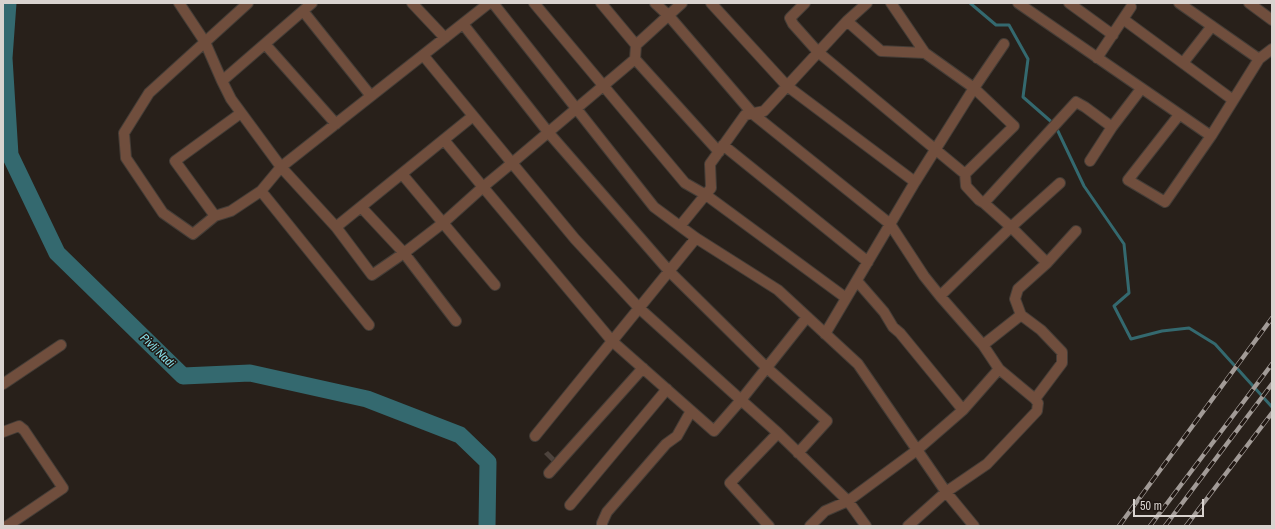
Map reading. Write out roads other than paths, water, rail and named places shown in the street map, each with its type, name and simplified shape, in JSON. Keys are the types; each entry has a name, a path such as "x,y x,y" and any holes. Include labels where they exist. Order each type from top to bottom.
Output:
{"street":[{"path":"178,3 205,42 231,99 281,167 336,227 372,275 404,254 443,223 483,187 634,59 636,45 682,3"},
{"path":"248,3 149,93 124,133 126,158 163,213 193,234 215,216 231,211 261,191 281,167 489,3"},
{"path":"222,81 312,3"},
{"path":"412,3 445,38"},
{"path":"493,3 654,207 696,238 778,290 858,364 946,492 974,526"},
{"path":"534,3 684,183 706,195 846,298"},
{"path":"601,3 636,45"},
{"path":"656,3 669,16 753,114 890,224 924,276 983,345 999,369 1038,403 1037,412 987,464 946,492 908,526"},
{"path":"711,3 787,86 916,182"},
{"path":"805,3 790,18 793,24 818,52 965,174 966,186 979,200 1011,227 1047,263"},
{"path":"680,226 711,188 710,164 745,115 764,111 846,21 867,3"},
{"path":"891,3 925,53 974,88 1014,126 965,174"},
{"path":"1018,3 1211,136"},
{"path":"1069,3 1113,35"},
{"path":"1179,3 1259,59"},
{"path":"1249,3 1272,20"},
{"path":"1097,58 1123,19 1130,4"},
{"path":"303,11 371,96"},
{"path":"1123,19 1233,100"},
{"path":"846,21 882,51 925,53"},
{"path":"463,24 548,132 669,271 767,368 827,421 798,453"},
{"path":"1183,64 1212,26"},
{"path":"265,44 336,124"},
{"path":"825,334 890,224 974,88 1004,44"},
{"path":"1179,115 1128,180 1165,202 1211,136 1259,59 1272,49"},
{"path":"423,55 575,239 639,308 778,433 848,501 866,526"},
{"path":"634,59 721,149 868,262"},
{"path":"1090,161 1112,127 1141,89"},
{"path":"984,203 1076,102 1112,127"},
{"path":"215,216 175,160 241,113"},
{"path":"336,227 473,116"},
{"path":"444,140 612,341 714,431 742,400 807,318"},
{"path":"402,174 495,285"},
{"path":"940,296 1011,227 1060,183"},
{"path":"261,191 369,325"},
{"path":"361,207 404,254 456,321"},
{"path":"1035,399 1062,363 1062,352 1041,330 1022,315 1014,299 1018,289 1047,263 1076,231"},
{"path":"535,436 696,238"},
{"path":"857,281 884,312 893,327 900,333 963,410"},
{"path":"983,345 1022,315"},
{"path":"3,384 61,345"},
{"path":"549,473 643,368"},
{"path":"812,525 825,511 848,501 917,450 963,410 999,369"},
{"path":"570,505 667,389"},
{"path":"602,526 607,512 666,444 677,436 691,411"},
{"path":"3,432 19,426 24,430 63,488 7,526"},
{"path":"769,526 730,483 778,433"}],"waterway":[{"name":"Pivli Nadi","path":"8,3 4,58 10,155 57,253 183,376 250,373 367,399 460,435 488,462 487,526"},
{"path":"970,3 996,25 1009,25 1028,59 1023,97 1055,125 1084,186 1124,244 1129,293 1114,306 1131,339 1162,331 1189,328 1215,344 1272,407"}],"railway":[{"path":"1119,526 1272,318"},
{"path":"1150,526 1272,364"},
{"path":"1165,526 1272,384"},
{"path":"1186,526 1272,413"}]}
